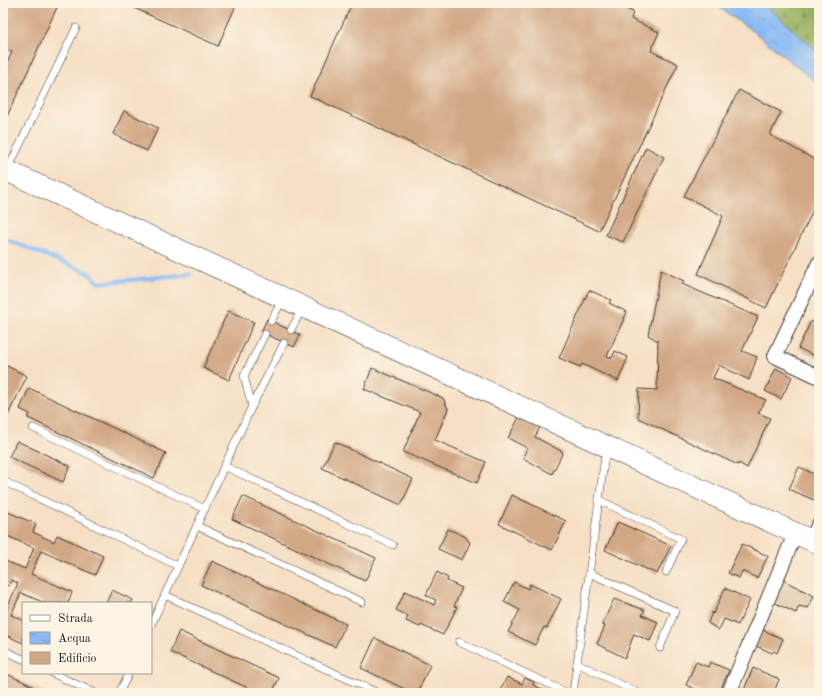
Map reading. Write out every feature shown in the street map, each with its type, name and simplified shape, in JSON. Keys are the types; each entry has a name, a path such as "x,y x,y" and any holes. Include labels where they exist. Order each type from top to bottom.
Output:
{"main road":[{"path":"5,170 606,446 811,536"}],"street":[{"path":"819,263 775,356 819,377"},
{"path":"729,693 811,536"}],"lane":[{"path":"5,170 76,28"},
{"path":"271,321 283,298"},
{"path":"291,330 303,308"},
{"path":"252,406 244,376 265,334"},
{"path":"152,623 252,406 284,344"},
{"path":"33,428 205,509"},
{"path":"573,693 606,446"},
{"path":"224,466 393,545"},
{"path":"3,481 178,566"},
{"path":"599,500 681,539 666,572"},
{"path":"197,526 362,602"},
{"path":"589,573 675,611 660,648"},
{"path":"165,595 378,693"},
{"path":"459,642 568,693"},
{"path":"3,650 22,659"},
{"path":"577,663 638,693"},
{"path":"54,674 94,693"},
{"path":"119,693 128,674"}],"green space":[{"path":"763,3 819,3 819,53 767,6"}],"water":[{"path":"713,3 763,3 767,6 819,53 819,85 758,35"}],"building":[{"path":"3,3 59,3 3,125 3,72 12,52 3,48"},
{"path":"123,3 237,3 218,46"},
{"path":"352,3 614,3 633,12 631,19 659,32 651,51 678,64 599,231 310,96"},
{"path":"739,90 781,112 770,135 819,162 819,198 766,308 698,274 723,216 684,196"},
{"path":"124,111 158,128 147,151 113,134"},
{"path":"646,147 664,157 623,242 606,235"},
{"path":"661,270 684,281 682,284 758,317 742,351 757,357 749,380 719,365 713,378 766,400 758,413 770,418 747,468 739,463 738,465 638,418 639,389 657,390 658,341 648,335"},
{"path":"589,290 611,300 609,303 627,312 607,356 612,358 615,351 628,357 618,381 582,364 580,367 559,358"},
{"path":"228,311 254,322 229,380 203,368"},
{"path":"267,319 300,335 294,347 261,332"},
{"path":"811,321 819,325 819,358 798,348"},
{"path":"3,364 27,376 3,425"},
{"path":"372,368 443,398 448,409 435,440 486,462 477,483 403,452 420,412 364,389"},
{"path":"776,368 792,377 781,399 765,391"},
{"path":"29,388 166,453 154,478 28,418 30,414 20,409"},
{"path":"521,414 541,425 535,437 563,452 552,474 523,458 527,448 508,438"},
{"path":"17,441 70,466 63,482 9,457"},
{"path":"335,442 413,479 401,505 322,468"},
{"path":"799,467 819,476 819,494 816,501 789,489"},
{"path":"512,495 566,521 552,550 499,524"},
{"path":"243,496 376,558 365,581 232,519"},
{"path":"3,510 36,524 33,532 54,542 57,535 103,556 95,575 41,551 31,574 72,592 68,602 43,602 21,593 11,615 22,620 22,643 3,634 3,610 6,611 18,583 11,580 9,586 3,584 3,560 25,569 34,548 3,534"},
{"path":"618,522 671,546 657,574 605,550"},
{"path":"448,529 466,537 470,543 462,560 438,549"},
{"path":"742,544 768,556 757,578 742,571 739,578 728,573"},
{"path":"212,561 346,624 335,647 201,585"},
{"path":"437,572 448,578 447,581 462,588 454,606 457,607 443,635 421,625 420,627 406,621 408,616 396,610 405,591 434,605 436,600 426,595"},
{"path":"783,580 814,596 808,608 799,606 796,613 773,602"},
{"path":"514,582 528,589 530,584 561,599 547,628 544,627 535,645 508,632 520,610 504,602"},
{"path":"725,588 750,600 738,625 724,619 719,630 708,623 712,612 713,614"},
{"path":"112,590 133,600 132,602 106,602"},
{"path":"614,599 645,610 642,615 658,622 650,641 634,634 625,658 597,644 605,626 602,625"},
{"path":"761,629 783,639 777,653 774,651 772,653 754,645"},
{"path":"179,631 279,678 272,693 259,693 170,652"},
{"path":"375,638 430,665 417,693 413,693 361,668"},
{"path":"696,662 708,667 710,662 729,670 719,693 704,693 686,685"},
{"path":"753,668 779,679 774,692 743,692"},
{"path":"3,672 47,693 3,693"},
{"path":"507,677 522,684 525,678 534,682 533,685 550,693 499,693"}],"waterway":[{"path":"3,238 87,272 99,283 191,274"}]}
